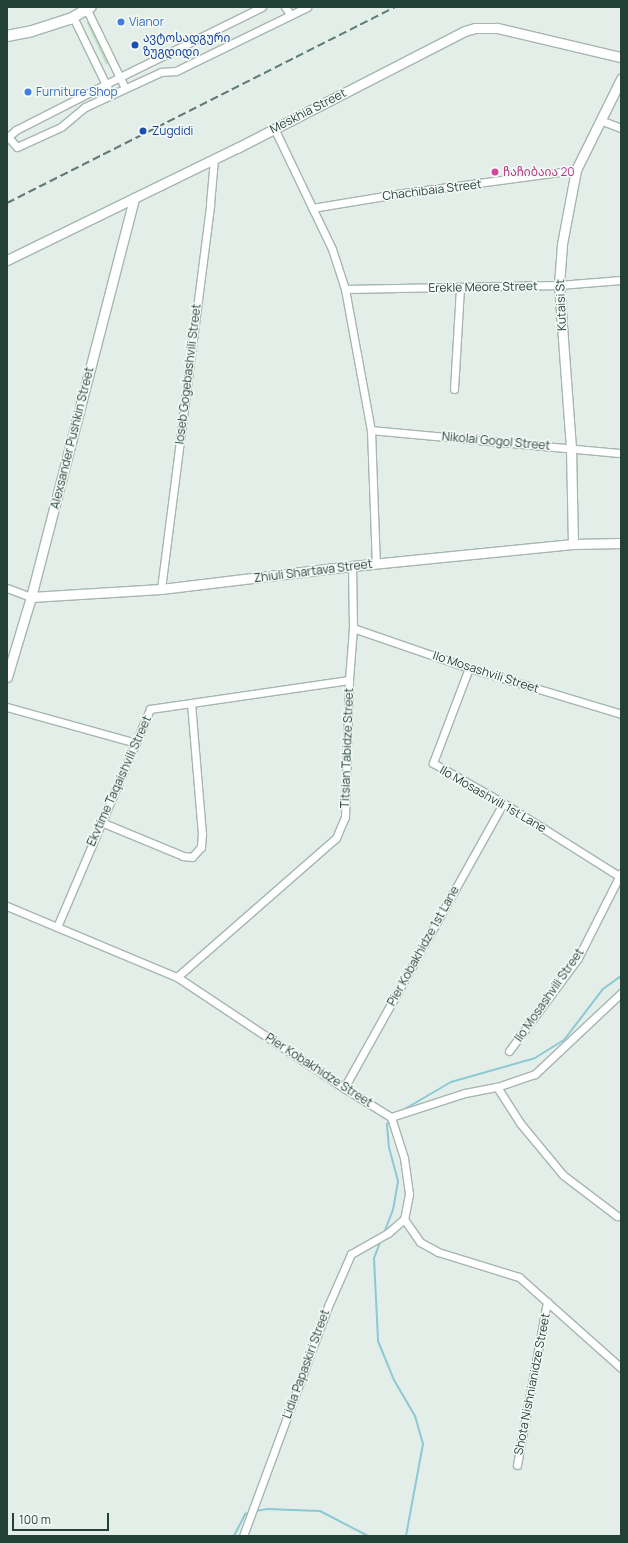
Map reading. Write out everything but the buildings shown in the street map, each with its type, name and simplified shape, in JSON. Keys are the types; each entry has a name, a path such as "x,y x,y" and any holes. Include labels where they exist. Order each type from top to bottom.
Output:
{"main road":[{"path":"7,36 32,31 73,17 89,9"}],"street":[{"path":"262,7 16,130 8,137 17,147 61,127 85,107 161,72 176,71 307,7"},
{"path":"285,7 291,15"},
{"path":"89,9 125,88"},
{"path":"73,17 111,95"},
{"name":"Meskhia Street","path":"7,260 214,159 465,31 475,28 497,28 621,58"},
{"name":"Kutaisi St","path":"573,544 571,448 559,285 562,244 576,170 621,79"},
{"path":"600,120 621,128"},
{"path":"274,128 332,248 345,289 371,430 376,564"},
{"name":"Ioseb Gogebashvili Street","path":"161,590 210,204 214,159"},
{"name":"Chachibaia Street","path":"312,208 403,193 576,170"},
{"name":"Alexsander Pushkin Street","path":"7,678 32,597 134,198"},
{"name":"Erekle Meore Street","path":"345,289 559,285 621,280"},
{"path":"454,389 460,287"},
{"name":"Nikolai Gogol Street","path":"371,430 621,453"},
{"name":"Zhiuli Shartava Street","path":"7,588 32,597 161,590 352,566 573,544 621,543"},
{"name":"Titsian Tabidze Street","path":"178,977 336,838 345,817 352,628 352,566"},
{"name":"Ilo Mosashvili Street","path":"352,628 469,668 621,714"},
{"name":"Ilo Mosashvili 1st Lane","path":"469,668 433,763 503,803 620,875"},
{"name":"Ekvtime Taqaishvili Street","path":"57,927 100,822 150,710 349,680"},
{"path":"100,822 183,856 192,857 201,847 202,834 191,703"},
{"path":"7,707 136,743"},
{"name":"Pier Kobakhidze 1st Lane","path":"344,1088 503,803"},
{"name":"Ilo Mosashvili Street","path":"509,1051 578,958 620,875"},
{"name":"Pier Kobakhidze Street","path":"7,906 178,977 344,1088 391,1117"},
{"path":"621,994 535,1074 497,1087 465,1092 391,1117 404,1158 409,1194 404,1219 420,1242 438,1252 519,1277 621,1368"},
{"path":"497,1087 520,1123 563,1175 617,1216"},
{"name":"Lidia Papaskiri Street","path":"243,1536 329,1304 350,1254 388,1233 404,1219"},
{"name":"Shota Nishnianidze Street","path":"517,1464 547,1302"}],"green space":[{"path":"91,20 111,63 106,65 86,22"}],"waterway":[{"path":"403,1110 451,1082 535,1058 564,1040 603,989 621,976"},
{"path":"384,1233 393,1210 398,1181 389,1148 387,1124 391,1120"},
{"path":"381,1240 374,1258 378,1341 394,1380 415,1416 423,1444 406,1536"},
{"path":"255,1511 267,1509 320,1511 368,1536"},
{"path":"234,1536 245,1514 251,1512"}],"railway":[{"path":"7,203 395,7"}],"place":[{"name":"Vianor","path":"121,22"},
{"name":"ავტოსადგური ზუგდიდი","path":"135,45"},
{"name":"Furniture Shop","path":"28,92"},
{"name":"Zugdidi","path":"143,131"},
{"name":"ჩაჩიბაია 20","path":"495,172"}]}
